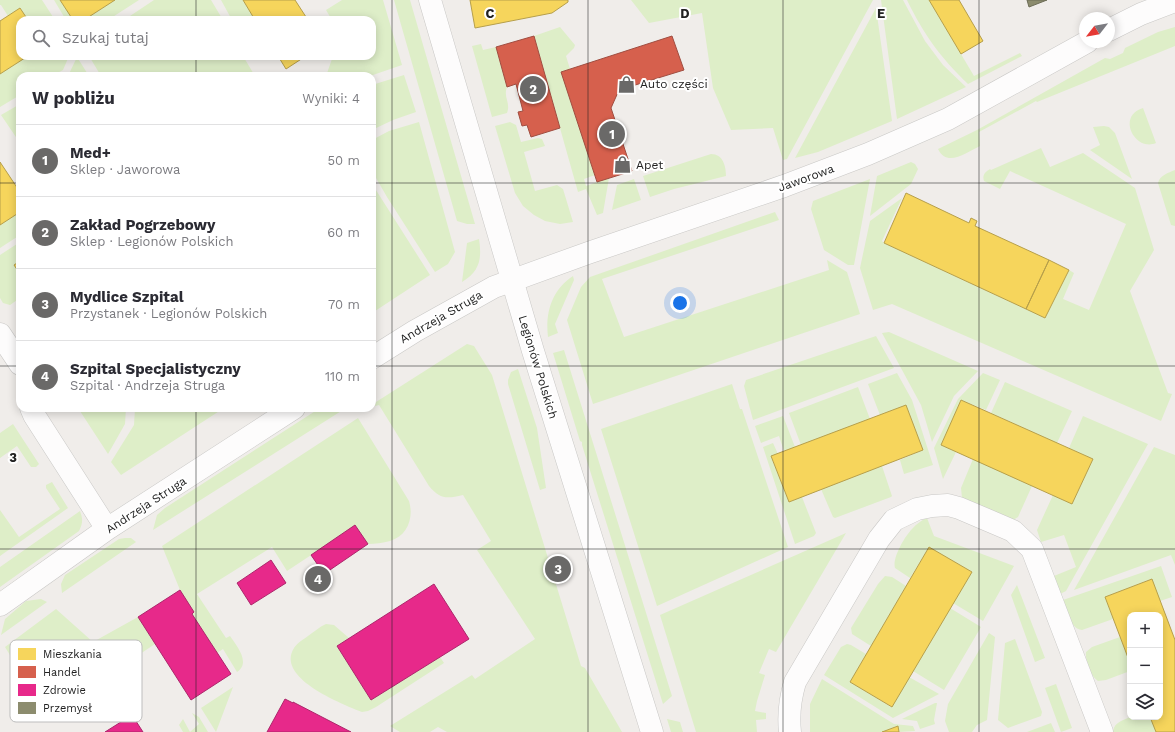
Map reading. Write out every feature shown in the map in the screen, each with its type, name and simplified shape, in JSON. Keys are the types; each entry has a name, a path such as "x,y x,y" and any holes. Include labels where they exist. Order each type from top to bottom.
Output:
{"street":[{"name":"Legionów Polskich","path":"430,0 511,280 652,732"},
{"path":"1115,27 1141,14 1175,2"},
{"name":"Jaworowa","path":"511,280 784,186 868,154 948,118 1079,46"},
{"name":"Andrzeja Struga","path":"376,355 464,303 511,280"},
{"path":"0,334 16,358"},
{"path":"33,412 107,529"},
{"name":"Andrzeja Struga","path":"0,605 107,529 288,412"},
{"path":"790,732 788,719 790,699 795,682 878,539 894,520 917,509 948,505 959,508 1013,531 1032,548 1102,732"}],"green space":[{"path":"0,0 42,0 52,16 25,16 20,8 8,16 0,5"},
{"path":"54,0 60,0 70,16 64,16"},
{"path":"115,0 139,0 114,16 90,16"},
{"path":"154,0 211,0 221,16 130,16"},
{"path":"221,0 243,0 253,16 230,16"},
{"path":"342,0 383,0 402,65 376,74 376,72 327,72 332,60 376,60 376,16 330,16 326,10"},
{"path":"394,0 410,0 475,224 467,224 457,221"},
{"path":"631,0 873,0 787,159 783,160 773,128 731,130 713,88 702,13 649,23"},
{"path":"881,0 903,0 925,41 943,65 966,87 897,119"},
{"path":"907,0 929,0 974,76 1020,53 1022,56 968,84 933,45"},
{"path":"876,8 892,121 818,152 795,158"},
{"path":"560,27 575,45 566,56 570,69 561,72 595,175 584,179 586,186 609,178 603,213 597,215 586,189 578,192 534,36"},
{"path":"1175,27 1175,46 1037,102 1036,101 979,132 980,146 963,155 952,158 947,157 942,155 938,149 977,130 1105,58 1110,59 1123,53 1125,48 1158,32"},
{"path":"481,44 483,50 496,47 507,87 507,113 492,117 472,46"},
{"path":"22,60 67,60 63,70 59,72 16,72 16,97 0,107 0,74"},
{"path":"76,60 79,60 86,72 70,72"},
{"path":"91,60 245,60 253,72 99,72"},
{"path":"404,75 416,112 376,128 376,84"},
{"path":"16,106 16,137 1,115"},
{"path":"1143,108 1156,143 1148,144 1141,142 1132,132 1130,125 1131,118 1135,112"},
{"path":"419,122 455,252 448,264 435,272 376,178 376,138 389,131"},
{"path":"510,122 516,125 521,142 538,138 542,139 545,146 524,152 535,191 557,185 563,189 573,222 560,224 545,221 534,215 523,206 515,193 495,126"},
{"path":"1093,127 1109,127 1115,133 1132,179 1090,150 1100,145"},
{"path":"1041,148 1050,167 1083,153 1135,188 1154,250 1130,291 1168,393 1172,394 1161,421 892,304 873,310 860,268 870,221 902,198 882,241 884,243 1045,318 1069,270 1074,273 1063,299 1089,310 1126,224 1010,171 1000,189 984,181 984,174 990,169 991,170"},
{"path":"711,154 721,158 726,176 674,189 650,197 643,176"},
{"path":"911,162 915,164 918,169 911,184 870,216 877,176"},
{"path":"1175,170 1175,226 1171,225 1158,183 1162,176"},
{"path":"634,179 641,200 612,210 617,185"},
{"path":"870,179 854,265 848,265 824,250 811,209 813,201"},
{"path":"376,190 430,275 376,310"},
{"path":"775,212 779,220 602,279 624,337 829,270 827,260 847,272 860,314 593,404 567,320 581,287 590,277"},
{"path":"16,215 16,238 0,248 0,225"},
{"path":"479,239 480,258 478,264 473,273 462,282 467,243"},
{"path":"16,245 16,264 14,265 16,268 16,301 10,305 3,303 0,298 0,255"},
{"path":"573,276 574,280 555,324 558,333 548,337 547,328 549,310 552,302 560,288"},
{"path":"889,332 978,371 954,396 932,442 921,405 882,333"},
{"path":"876,336 894,368 753,420 744,386 746,380"},
{"path":"467,344 474,346 492,375 581,666 585,668 622,732 447,732 438,727 430,732 400,732 390,726 472,675 475,679 535,639 477,550 491,541 463,495 452,497 440,496 429,486 379,405 376,406 376,402"},
{"path":"564,350 672,696 663,704 553,353"},
{"path":"518,369 537,428 546,488 540,490 508,384 511,372"},
{"path":"897,373 912,400 933,465 904,474 900,460 923,450 906,405 880,415 868,384"},
{"path":"983,373 1000,380 986,410 961,400 941,445 956,452 943,479 934,448 958,399"},
{"path":"1005,382 1072,411 1057,443 991,413"},
{"path":"732,384 740,409 742,409 788,547 657,606 601,429"},
{"path":"858,387 870,419 801,445 789,413"},
{"path":"81,412 126,412 125,424 108,454"},
{"path":"135,412 218,412 121,475 111,462 134,425"},
{"path":"314,412 340,412 153,530 157,515 165,508"},
{"path":"783,416 795,447 784,451 779,436 761,443 755,426"},
{"path":"1083,416 1148,444 1066,591 1060,594 1054,576 1076,567 1064,535 1041,542 1037,530 1053,495 1072,504 1093,459 1069,448"},
{"path":"358,418 409,501 411,513 408,525 396,539 376,544 368,544 355,526 287,571 272,547 197,594 226,638 230,636 239,649 243,659 243,664 237,672 223,649 217,653 192,614 180,590 162,546"},
{"path":"13,424 39,464 36,467 31,467 17,446 0,458 0,433"},
{"path":"773,443 778,454 771,457 789,502 802,497 816,533 814,536 795,544 763,447"},
{"path":"1154,447 1175,455 1175,565 1171,555 1074,590"},
{"path":"973,459 1032,486 1018,517 1013,520 962,498 961,488"},
{"path":"882,466 892,496 835,518 833,517 821,489"},
{"path":"52,482 68,508 0,556 0,510 19,537 60,509 46,488 46,485"},
{"path":"80,511 82,521 79,531 0,587 0,567"},
{"path":"927,518 934,536 1014,566 983,621 953,603 972,572 929,547 910,578 895,568 897,553 909,532 915,525"},
{"path":"846,533 776,652 769,649 759,673 765,675 755,711 766,713 766,719 756,720 757,732 696,732 660,615"},
{"path":"131,538 136,542 62,593 61,584 65,575 119,539"},
{"path":"1161,566 1172,597 1160,601 1151,579 1105,597 1113,619 1082,630 1078,629 1072,623 1063,600"},
{"path":"885,576 892,577 906,586 871,646 852,634 851,628 878,584"},
{"path":"1017,585 1045,658 1035,662 1011,595"},
{"path":"41,599 47,602 1,635 5,619 26,601"},
{"path":"950,608 981,627 944,690 913,671"},
{"path":"56,609 91,640 14,640"},
{"path":"138,617 155,644 142,653 142,640 97,640"},
{"path":"326,624 334,625 349,638 337,646 371,700 440,657 444,663 376,707 362,712 340,703 313,688 294,670 291,659 294,648 301,641"},
{"path":"989,633 995,637 987,720 977,725 972,732 949,732 945,721 948,704"},
{"path":"1120,637 1127,655 1127,672 1106,680 1098,681 1095,679 1086,660 1086,652 1092,647"},
{"path":"1015,639 1042,712 1041,716 1008,728 998,720 1005,643"},
{"path":"10,643 10,655 5,647"},
{"path":"847,644 866,654 850,682 891,707 909,677 939,694 893,718 824,675 841,647"},
{"path":"822,679 894,724 913,726 915,731 899,732 897,726 882,732 810,732 810,704"},
{"path":"1056,684 1072,728 1061,732 1045,688"},
{"path":"233,687 216,732 201,708"},
{"path":"937,703 934,720 935,724 920,729 917,721 902,719"},
{"path":"192,713 199,717 208,732 190,732 199,724"},
{"path":"1127,718 1127,720 1151,720 1156,732 1113,732 1115,726 1122,720"},
{"path":"183,719 190,732 183,732 179,725"},
{"path":"667,719 680,722 683,732 671,732"},
{"path":"1051,723 1055,732 1027,732"}],"building: Mieszkania":[{"path":"60,0 115,0 90,16 70,16"},
{"path":"243,0 295,0 305,16 253,16"},
{"path":"470,0 568,0 568,2 552,13 475,28"},
{"path":"929,0 959,0 983,41 961,54"},
{"path":"20,8 25,16 16,16 16,60 22,60 0,74 0,21"},
{"path":"280,60 300,60 286,69"},
{"path":"0,162 16,186 16,215 0,225"},
{"path":"906,193 969,223 971,218 977,221 975,226 1049,260 1026,309 884,243"},
{"path":"1049,260 1069,270 1045,318 1026,309"},
{"path":"961,400 1093,459 1072,504 941,445"},
{"path":"906,405 923,450 789,502 771,456"},
{"path":"929,547 972,572 892,707 850,682"},
{"path":"1152,579 1175,640 1175,732 1156,732 1151,720 1163,720 1163,612 1127,612 1127,655 1105,597"},
{"path":"898,726 899,732 882,732"}],"building: Handel":[{"path":"534,36 560,128 531,137 527,125 522,126 518,112 523,111 516,84 507,87 496,47"},
{"path":"672,36 684,70 619,90 611,108 632,171 597,182 561,72"}],"building: Zdrowie":[{"path":"355,525 368,544 324,574 311,555"},
{"path":"271,560 286,583 251,605 237,583"},
{"path":"434,584 469,639 371,700 337,646"},
{"path":"180,590 194,612 192,614 231,674 191,700 138,617"},
{"path":"285,699 293,702 351,732 267,732"},
{"path":"121,722 137,722 143,732 105,732"}],"building: Przemysł":[{"path":"1027,0 1047,0 1029,7"}],"place":[{"name":"Auto części","path":"627,84"},
{"name":"Zakład Pogrzebowy","path":"533,89"},
{"name":"Med+","path":"612,134"},
{"name":"Apet","path":"623,165"},
{"name":"Mydlice Szpital","path":"558,569"},
{"name":"Szpital Specjalistyczny","path":"318,579"}]}
